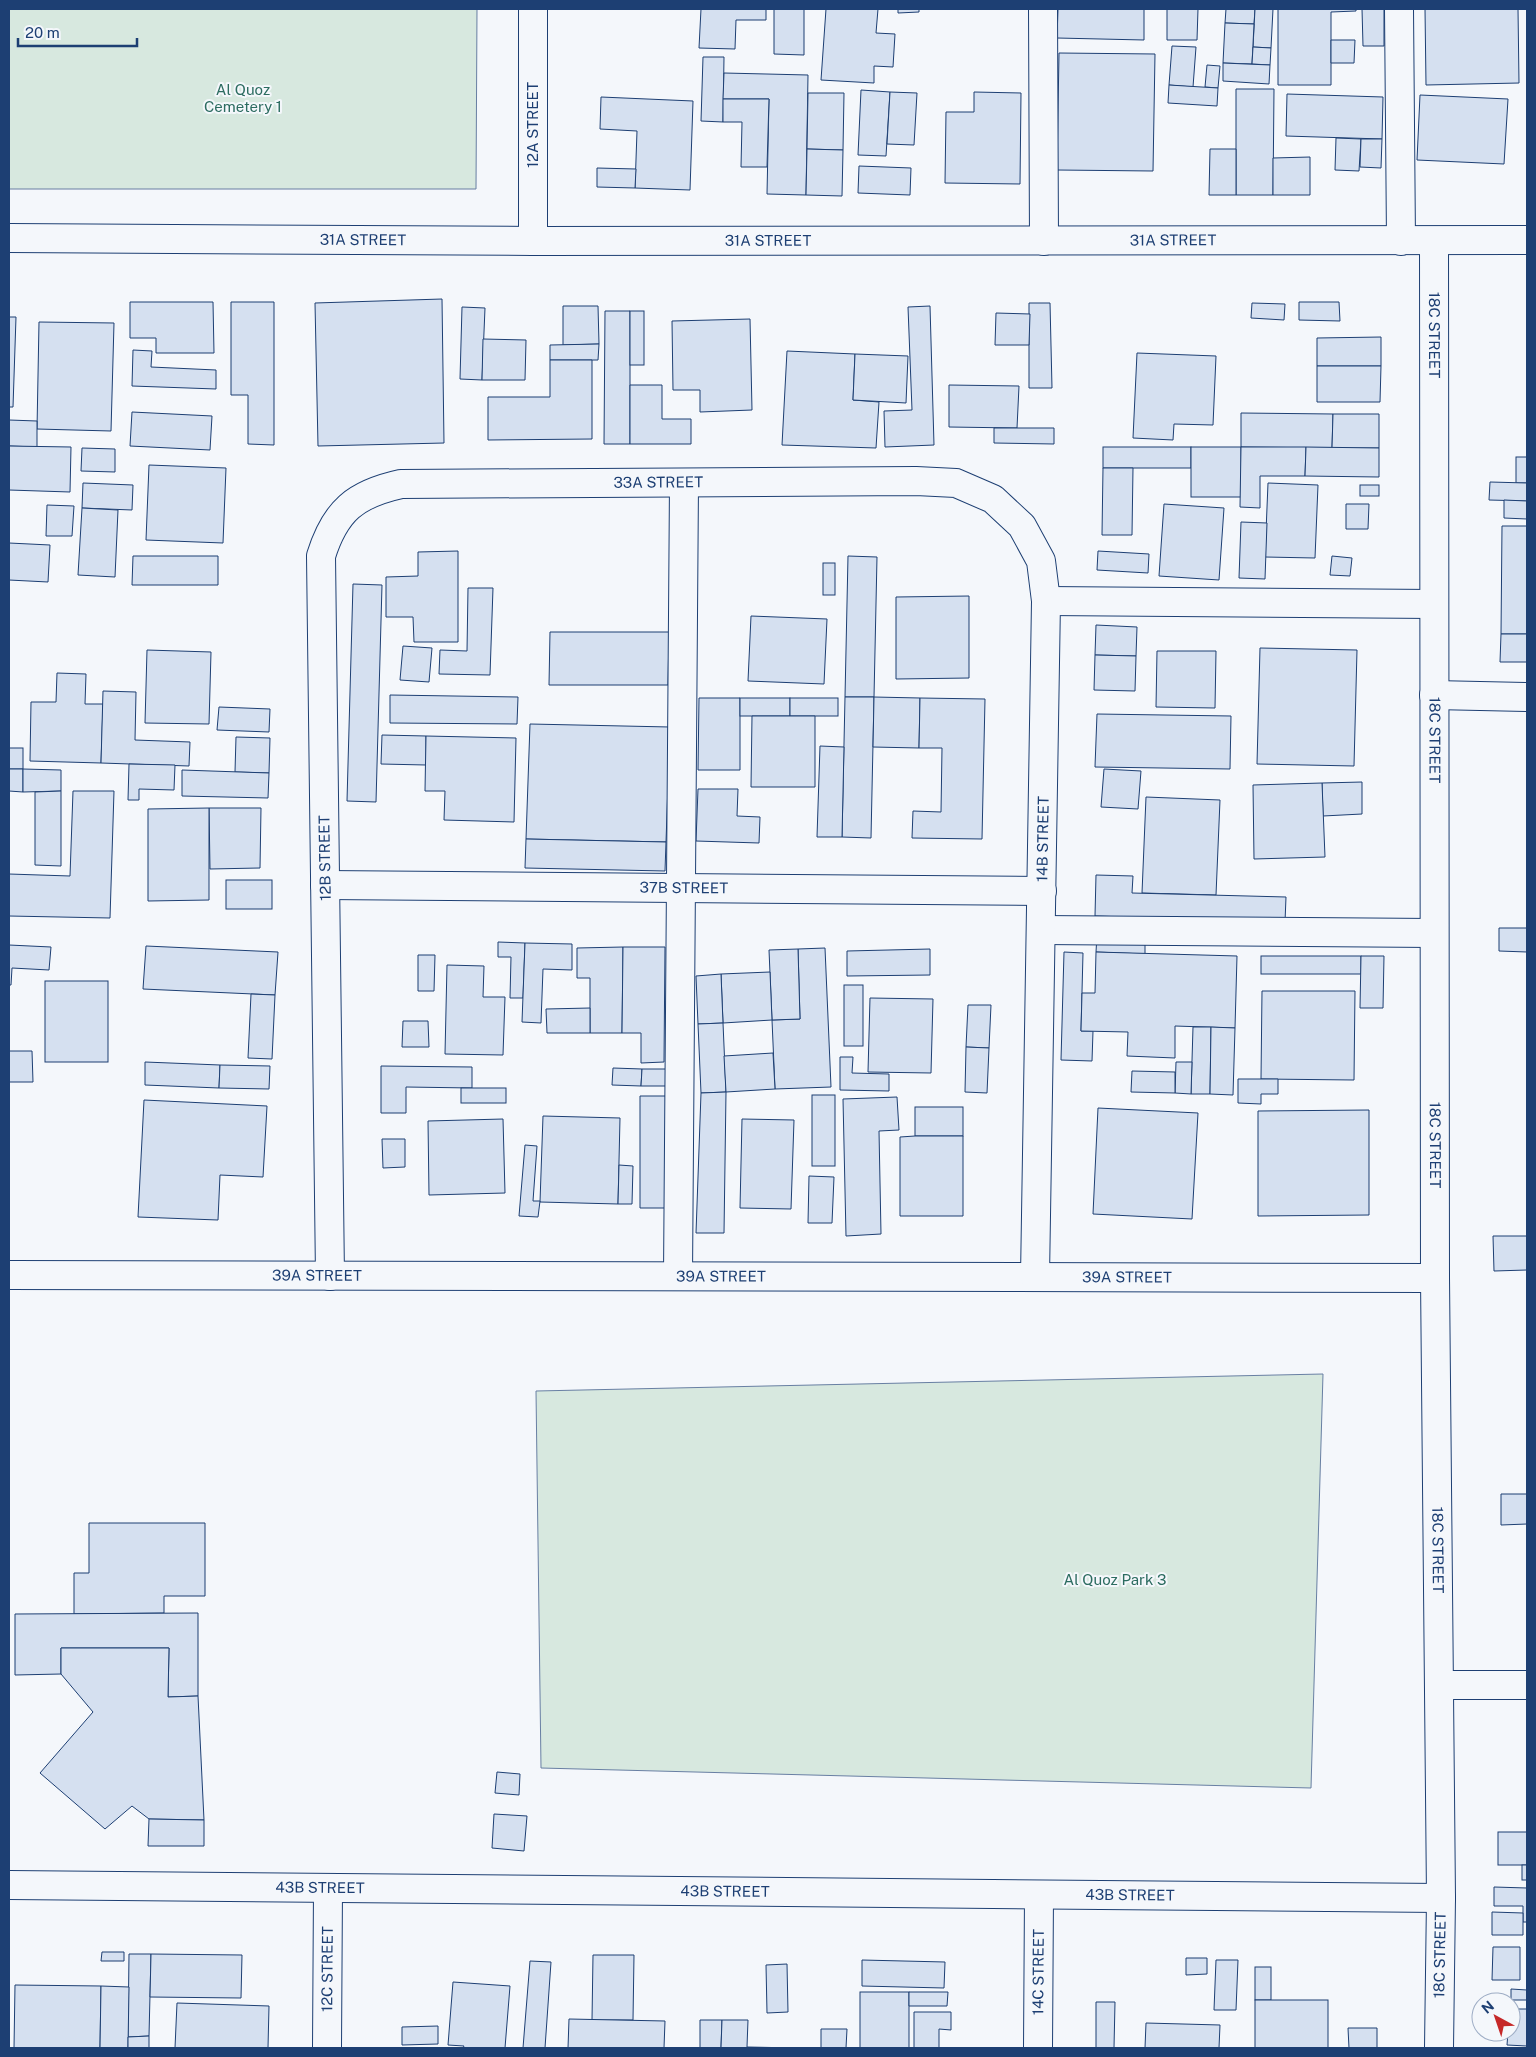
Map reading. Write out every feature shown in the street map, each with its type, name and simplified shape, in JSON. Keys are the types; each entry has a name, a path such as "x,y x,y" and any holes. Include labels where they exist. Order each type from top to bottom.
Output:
{"street":[{"name":"12A STREET","path":"533,9 533,241"},
{"path":"1043,9 1044,241"},
{"path":"1399,9 1400,241"},
{"name":"31A STREET","path":"9,238 533,241 1527,240"},
{"name":"18C STREET","path":"1434,241 1435,1278 1441,1898 1439,2048"},
{"name":"33A STREET","path":"401,484 916,481"},
{"name":"14B STREET","path":"916,481 956,483 993,499 1015,519 1022,526 1040,561 1046,601 1035,1277"},
{"path":"678,1276 684,483"},
{"name":"12B STREET","path":"330,1276 322,556 328,534 340,516 357,500 378,489 401,484"},
{"path":"1046,601 1434,604"},
{"path":"1434,695 1527,697"},
{"name":"37B STREET","path":"326,884 1042,891"},
{"path":"1041,930 1434,933"},
{"name":"39A STREET","path":"9,1275 1435,1278"},
{"path":"1439,1685 1527,1685"},
{"name":"43B STREET","path":"9,1885 1441,1898"},
{"name":"12C STREET","path":"326,2048 328,1889"},
{"name":"14C STREET","path":"1038,1895 1038,2048"}],"green space":[{"name":"Al Quoz Cemetery 1","path":"9,9 477,9 476,189 9,189"},
{"name":"Al Quoz Park 3","path":"1323,1374 1311,1788 541,1768 536,1391"}],"building":[{"path":"701,9 766,9 766,20 736,20 735,49 699,48"},
{"path":"774,9 804,9 804,55 774,54"},
{"path":"826,9 878,9 876,33 895,34 893,67 874,66 874,83 821,80"},
{"path":"898,9 919,9 919,12 898,13"},
{"path":"1058,9 1144,9 1144,40 1057,38"},
{"path":"1167,9 1198,9 1197,40 1167,40"},
{"path":"1226,9 1255,9 1254,24 1225,23"},
{"path":"1255,9 1273,9 1271,48 1253,47"},
{"path":"1278,9 1356,9 1356,11 1331,12 1331,85 1278,85"},
{"path":"1362,9 1384,9 1384,46 1363,46"},
{"path":"1425,9 1518,9 1519,83 1426,85"},
{"path":"1225,23 1254,24 1252,64 1223,63"},
{"path":"1331,40 1355,40 1354,63 1331,63"},
{"path":"1172,46 1196,47 1193,87 1169,85"},
{"path":"1253,47 1271,48 1270,65 1252,64"},
{"path":"1059,53 1155,54 1153,171 1057,170"},
{"path":"703,57 724,57 723,122 701,121"},
{"path":"1223,63 1270,65 1269,84 1223,81"},
{"path":"1207,65 1220,66 1218,88 1205,87"},
{"path":"724,73 808,75 806,195 767,194 769,99 723,99"},
{"path":"1169,85 1218,88 1217,106 1168,103"},
{"path":"1236,89 1274,89 1273,195 1236,195"},
{"path":"861,90 890,92 886,156 858,155"},
{"path":"890,92 917,93 914,145 887,144"},
{"path":"974,92 1021,93 1020,184 945,183 946,112 974,112"},
{"path":"808,93 844,93 843,150 807,149"},
{"path":"1287,94 1383,97 1382,139 1286,136"},
{"path":"1420,95 1508,99 1504,164 1417,160"},
{"path":"601,97 693,101 690,190 635,188 637,131 600,129"},
{"path":"723,99 769,99 767,167 741,167 742,122 723,122"},
{"path":"1336,138 1361,139 1359,171 1335,170"},
{"path":"1361,139 1382,139 1381,168 1360,167"},
{"path":"807,149 843,150 842,196 806,195"},
{"path":"1210,149 1236,149 1236,195 1209,195"},
{"path":"1310,157 1310,195 1273,195 1273,158"},
{"path":"859,166 911,168 910,195 858,193"},
{"path":"597,168 636,169 635,188 597,187"},
{"path":"442,299 444,443 318,446 315,303"},
{"path":"130,302 213,302 214,353 156,353 156,338 130,338"},
{"path":"231,302 274,302 274,445 248,444 248,395 231,395"},
{"path":"1299,302 1339,302 1340,321 1299,320"},
{"path":"1029,303 1050,303 1052,388 1029,388"},
{"path":"1252,303 1285,304 1284,320 1251,318"},
{"path":"563,306 598,306 599,344 563,345"},
{"path":"930,306 934,445 885,447 884,411 912,410 908,307"},
{"path":"462,307 485,308 482,380 460,379"},
{"path":"605,311 630,311 630,444 604,444"},
{"path":"630,311 644,311 644,365 630,365"},
{"path":"996,313 1030,314 1029,345 995,345"},
{"path":"9,317 16,317 13,407 9,407"},
{"path":"750,319 752,410 700,412 700,390 673,390 672,321"},
{"path":"39,322 114,323 111,431 37,429"},
{"path":"1381,337 1381,366 1317,366 1317,338"},
{"path":"483,339 526,340 525,380 482,380"},
{"path":"599,344 598,360 550,360 550,345"},
{"path":"133,350 152,351 151,367 216,370 216,389 132,386"},
{"path":"787,351 855,354 853,400 879,402 876,448 782,445"},
{"path":"1137,353 1216,356 1213,425 1174,424 1173,440 1133,438"},
{"path":"855,354 908,356 906,403 853,400"},
{"path":"550,360 592,360 592,439 488,440 488,397 550,397"},
{"path":"1317,366 1381,366 1380,402 1317,402"},
{"path":"630,385 662,385 662,419 691,419 691,444 630,444"},
{"path":"949,385 1019,386 1017,428 949,427"},
{"path":"132,412 212,416 210,450 130,446"},
{"path":"1241,413 1333,414 1332,448 1241,447"},
{"path":"1333,414 1379,414 1379,448 1332,448"},
{"path":"9,420 37,421 37,447 9,446"},
{"path":"994,428 1054,428 1054,444 994,443"},
{"path":"9,446 71,447 70,492 9,490"},
{"path":"1103,447 1191,447 1191,468 1103,468"},
{"path":"1191,447 1241,447 1241,497 1191,497"},
{"path":"1241,447 1306,447 1305,476 1260,476 1260,508 1240,507"},
{"path":"1306,447 1379,448 1379,477 1305,476"},
{"path":"82,448 115,449 115,472 81,471"},
{"path":"1516,457 1527,457 1527,483 1516,483"},
{"path":"149,465 226,468 223,543 146,540"},
{"path":"1103,468 1133,468 1132,535 1102,535"},
{"path":"1490,482 1527,483 1527,501 1489,500"},
{"path":"83,483 133,485 132,510 82,508"},
{"path":"1268,483 1318,485 1315,558 1265,557"},
{"path":"1360,485 1379,485 1379,496 1360,496"},
{"path":"1504,500 1527,501 1527,519 1504,518"},
{"path":"1164,504 1224,508 1219,580 1159,576"},
{"path":"1346,504 1369,504 1368,529 1346,529"},
{"path":"47,505 74,506 72,536 46,536"},
{"path":"82,508 118,510 115,577 78,575"},
{"path":"1241,522 1267,523 1265,579 1239,578"},
{"path":"1502,526 1527,526 1527,634 1501,634"},
{"path":"9,543 50,545 48,582 9,580"},
{"path":"458,551 458,642 414,642 413,617 386,617 386,577 418,576 418,552"},
{"path":"1098,551 1149,554 1148,573 1097,570"},
{"path":"133,556 218,556 218,585 132,585"},
{"path":"848,556 877,557 874,697 845,697"},
{"path":"1332,556 1352,558 1350,576 1330,575"},
{"path":"823,563 835,563 835,595 823,595"},
{"path":"353,584 382,585 376,802 347,801"},
{"path":"468,588 493,588 490,675 439,674 440,650 467,651"},
{"path":"969,596 969,678 896,679 896,597"},
{"path":"751,616 827,619 824,684 748,681"},
{"path":"1096,625 1137,627 1136,656 1095,655"},
{"path":"550,632 669,632 668,685 549,685"},
{"path":"1501,634 1527,634 1527,662 1500,662"},
{"path":"403,646 432,648 429,682 400,680"},
{"path":"1260,648 1357,650 1354,766 1257,764"},
{"path":"147,650 211,652 209,724 145,723"},
{"path":"1157,651 1216,651 1215,708 1156,707"},
{"path":"1095,655 1136,656 1135,691 1094,690"},
{"path":"57,673 86,674 85,704 103,704 101,763 30,761 31,702 56,702"},
{"path":"103,691 136,692 135,740 190,742 189,766 101,763"},
{"path":"390,695 518,697 517,724 390,723"},
{"path":"845,697 874,697 871,838 842,837"},
{"path":"874,697 920,698 919,748 873,747"},
{"path":"699,698 740,698 740,770 698,770"},
{"path":"740,698 790,698 790,716 740,716"},
{"path":"790,698 838,698 838,716 790,716"},
{"path":"920,698 985,699 982,839 912,838 913,811 941,812 942,748 919,748"},
{"path":"219,707 270,709 269,732 217,730"},
{"path":"1097,714 1231,716 1230,769 1095,767"},
{"path":"752,716 815,716 815,787 751,787"},
{"path":"530,724 670,727 666,842 526,839"},
{"path":"382,735 426,736 426,765 381,764"},
{"path":"426,736 516,738 514,822 444,820 445,791 425,791"},
{"path":"236,737 270,738 269,773 235,772"},
{"path":"820,746 844,747 842,837 817,837"},
{"path":"9,748 23,748 23,769 9,769"},
{"path":"129,764 175,765 174,790 139,789 139,800 128,800"},
{"path":"9,769 23,769 23,792 9,791"},
{"path":"23,769 61,770 61,791 23,792"},
{"path":"1104,769 1141,771 1138,809 1101,807"},
{"path":"182,770 269,773 268,798 182,796"},
{"path":"1362,782 1362,814 1323,816 1322,783"},
{"path":"1322,783 1325,857 1254,859 1253,785"},
{"path":"698,789 738,789 737,816 760,817 759,843 696,841"},
{"path":"61,791 61,866 35,865 35,792"},
{"path":"73,791 114,791 110,918 9,916 9,874 70,876"},
{"path":"1146,797 1220,800 1216,895 1142,893"},
{"path":"209,808 261,808 260,868 210,869"},
{"path":"209,808 209,900 148,901 148,809"},
{"path":"526,839 666,842 665,871 525,868"},
{"path":"1096,875 1133,876 1132,893 1286,897 1285,922 1095,916"},
{"path":"226,880 272,880 272,909 226,909"},
{"path":"1499,928 1527,928 1527,952 1499,951"},
{"path":"1097,935 1145,937 1145,954 1096,952"},
{"path":"498,942 525,943 523,998 510,998 511,957 498,957"},
{"path":"525,943 572,944 572,970 543,969 541,1023 522,1022"},
{"path":"9,945 51,947 49,970 12,968 11,985 9,985"},
{"path":"146,946 278,952 275,995 143,989"},
{"path":"623,947 622,1033 590,1033 590,978 577,978 577,948"},
{"path":"623,947 665,947 664,1062 641,1063 641,1033 622,1033"},
{"path":"825,948 831,1087 775,1089 772,1020 800,1019 798,949"},
{"path":"798,949 800,1019 772,1020 769,950"},
{"path":"930,949 930,975 847,976 847,951"},
{"path":"1064,952 1083,953 1081,1031 1093,1031 1092,1061 1061,1060"},
{"path":"1096,952 1237,956 1235,1028 1175,1026 1175,1058 1127,1056 1128,1032 1081,1031 1082,993 1095,993"},
{"path":"418,955 435,955 434,991 418,991"},
{"path":"1261,956 1361,956 1361,974 1261,974"},
{"path":"1361,956 1384,956 1383,1008 1360,1008"},
{"path":"447,965 484,966 483,997 505,997 503,1055 445,1054"},
{"path":"770,972 772,1020 723,1023 721,974"},
{"path":"721,974 723,1023 698,1024 696,976"},
{"path":"45,981 108,981 108,1062 45,1062"},
{"path":"844,985 863,985 863,1046 844,1046"},
{"path":"1262,991 1355,991 1354,1080 1261,1079"},
{"path":"251,994 275,995 272,1059 248,1058"},
{"path":"870,998 933,999 931,1073 868,1072"},
{"path":"968,1005 991,1005 989,1048 966,1047"},
{"path":"590,1008 590,1033 547,1033 546,1009"},
{"path":"403,1021 428,1021 429,1047 402,1047"},
{"path":"723,1023 726,1092 701,1093 698,1024"},
{"path":"1193,1027 1211,1027 1210,1094 1191,1094"},
{"path":"1211,1027 1235,1028 1233,1095 1210,1094"},
{"path":"966,1047 989,1048 987,1093 965,1092"},
{"path":"9,1051 32,1051 33,1082 9,1082"},
{"path":"773,1053 775,1089 726,1092 724,1056"},
{"path":"840,1057 853,1057 852,1073 889,1074 889,1091 840,1090"},
{"path":"145,1062 220,1065 219,1088 145,1085"},
{"path":"1176,1062 1192,1062 1191,1094 1175,1093"},
{"path":"220,1065 270,1066 269,1089 219,1088"},
{"path":"381,1066 472,1067 472,1088 406,1087 406,1113 381,1113"},
{"path":"613,1068 642,1069 641,1086 612,1085"},
{"path":"642,1069 670,1069 670,1086 641,1086"},
{"path":"1132,1071 1175,1072 1175,1093 1131,1092"},
{"path":"1238,1079 1278,1079 1278,1094 1261,1094 1261,1104 1238,1103"},
{"path":"461,1088 506,1088 506,1103 461,1103"},
{"path":"726,1092 724,1233 696,1233 701,1093"},
{"path":"812,1095 835,1095 835,1166 812,1166"},
{"path":"640,1096 670,1096 669,1208 640,1208"},
{"path":"897,1097 899,1130 879,1131 881,1234 846,1236 843,1099"},
{"path":"144,1100 267,1106 263,1177 220,1175 218,1220 138,1217"},
{"path":"915,1107 963,1107 963,1136 915,1136"},
{"path":"1098,1108 1198,1113 1192,1219 1093,1214"},
{"path":"1369,1110 1369,1215 1258,1216 1258,1111"},
{"path":"543,1116 620,1118 618,1204 540,1202"},
{"path":"503,1119 505,1193 429,1195 428,1121"},
{"path":"742,1119 794,1120 791,1209 740,1208"},
{"path":"963,1136 963,1216 900,1216 900,1137"},
{"path":"382,1139 405,1139 405,1167 383,1168"},
{"path":"525,1145 537,1146 533,1201 540,1201 538,1217 519,1216"},
{"path":"619,1165 633,1166 632,1204 618,1204"},
{"path":"809,1176 834,1177 832,1223 808,1223"},
{"path":"1493,1236 1527,1236 1527,1270 1494,1271"},
{"path":"1501,1494 1527,1494 1527,1524 1501,1525"},
{"path":"89,1523 205,1523 205,1596 164,1596 164,1613 74,1614 74,1573 89,1573"},
{"path":"198,1613 198,1696 168,1697 169,1648 61,1648 61,1674 15,1675 15,1614"},
{"path":"61,1648 169,1648 168,1697 198,1696 204,1820 149,1819 132,1806 105,1829 40,1773 93,1712 61,1674"},
{"path":"497,1772 520,1774 519,1795 495,1793"},
{"path":"494,1814 527,1816 524,1851 492,1848"},
{"path":"149,1819 204,1820 204,1846 148,1846"},
{"path":"1498,1832 1527,1832 1527,1865 1498,1865"},
{"path":"1522,1865 1527,1865 1527,1880 1522,1880"},
{"path":"1494,1887 1527,1888 1527,1922 1523,1922 1523,1906 1494,1906"},
{"path":"1492,1912 1523,1913 1523,1935 1492,1935"},
{"path":"1493,1947 1520,1947 1520,1980 1492,1980"},
{"path":"102,1952 124,1952 124,1961 101,1961"},
{"path":"129,1954 151,1954 149,2036 128,2037"},
{"path":"151,1954 242,1955 241,1998 150,1997"},
{"path":"593,1955 634,1955 633,2020 592,2020"},
{"path":"1186,1958 1207,1958 1207,1974 1186,1975"},
{"path":"862,1960 945,1962 944,1988 862,1986"},
{"path":"1216,1960 1238,1960 1236,2010 1214,2010"},
{"path":"530,1961 551,1962 545,2048 523,2048"},
{"path":"787,1964 788,2012 767,2013 766,1965"},
{"path":"1255,1967 1271,1967 1271,2000 1255,2000"},
{"path":"453,1982 510,1986 505,2048 463,2048 464,2046 448,2045"},
{"path":"15,1985 101,1986 100,2048 14,2048"},
{"path":"101,1986 129,1987 128,2048 100,2048"},
{"path":"1511,1989 1527,1990 1527,2000 1521,2000 1521,1992 1511,1992"},
{"path":"860,1992 909,1992 909,2048 860,2048"},
{"path":"909,1992 948,1992 947,2006 909,2006"},
{"path":"1255,2000 1328,2000 1328,2048 1255,2048"},
{"path":"1096,2002 1115,2002 1114,2048 1096,2048"},
{"path":"177,2003 269,2006 268,2048 175,2048"},
{"path":"1521,2009 1527,2009 1527,2046 1507,2045 1507,2042 1521,2042"},
{"path":"914,2012 951,2012 951,2030 939,2029 939,2048 914,2048"},
{"path":"569,2019 665,2021 664,2048 568,2048"},
{"path":"700,2020 722,2020 721,2048 700,2048"},
{"path":"722,2020 748,2020 747,2047 796,2048 721,2048"},
{"path":"1146,2023 1220,2025 1219,2048 1145,2048"},
{"path":"438,2026 438,2044 402,2045 402,2027"},
{"path":"1348,2028 1377,2028 1377,2048 1349,2048"},
{"path":"821,2029 847,2029 846,2048 821,2048"},
{"path":"149,2036 149,2048 128,2048 128,2037"}]}
